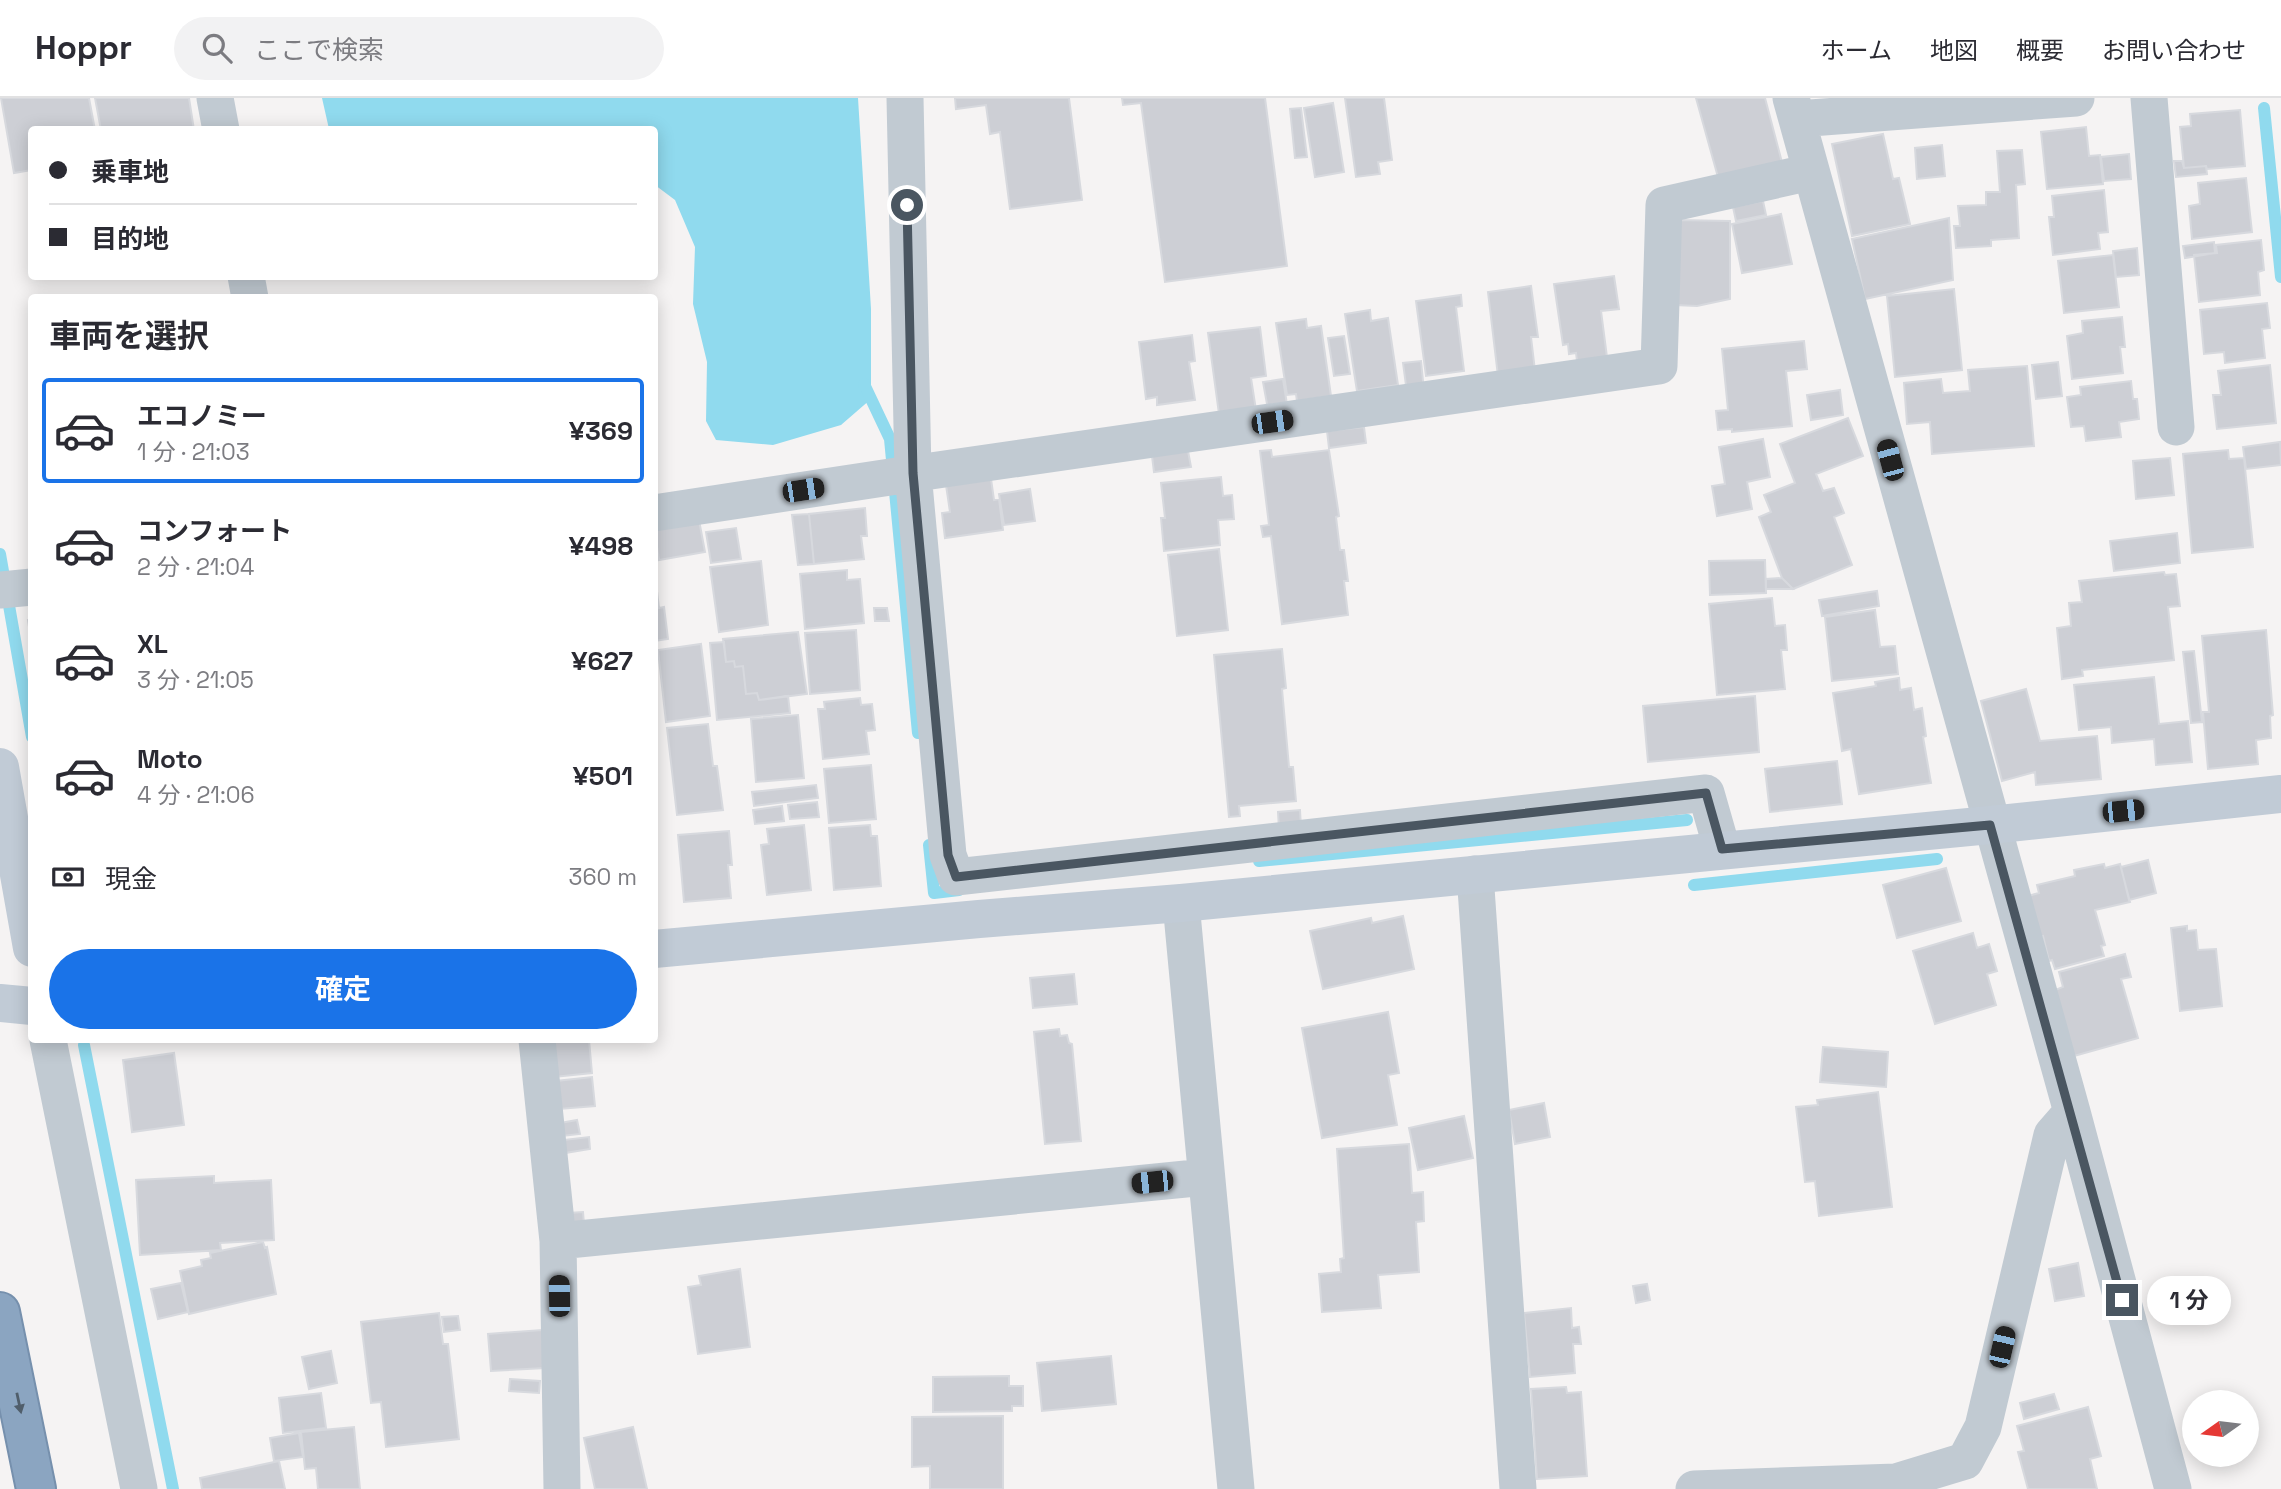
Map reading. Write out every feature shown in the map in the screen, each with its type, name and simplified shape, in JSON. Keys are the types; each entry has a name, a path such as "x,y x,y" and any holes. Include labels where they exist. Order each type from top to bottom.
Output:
{"highway":[{"path":"0,1312 36,1489"}],"street":[{"path":"215,98 220,126"},
{"path":"905,98 900,475 948,855 956,877 1706,793 1722,849"},
{"path":"2149,98 2176,427"},
{"path":"2054,99 1794,109 1990,825 2072,1112 2172,1489"},
{"path":"658,512 1659,366 1664,205 1811,172"},
{"path":"0,767 28,925"},
{"path":"658,949 1181,903 1990,825 2281,794"},
{"path":"1475,874 1518,1489"},
{"path":"1181,903 1236,1489"},
{"path":"0,1003 28,1006"},
{"path":"49,1043 139,1489"},
{"path":"537,1043 558,1241 562,1489"},
{"path":"1694,1489 1895,1485 1965,1461 1983,1427 2053,1135 2072,1112"},
{"path":"558,1241 1206,1177"}],"water":[{"path":"322,98 858,98 871,309 871,399 841,425 773,445 716,440 706,421 707,362 693,304 695,247 675,200 658,187 658,126 328,126"}],"building":[{"path":"1,98 89,98 94,126 28,126 28,171 14,173"},
{"path":"95,98 189,98 193,126 100,126"},
{"path":"955,98 1069,98 1082,200 1010,209 1000,132 990,134 986,105 956,109"},
{"path":"1122,98 1265,98 1287,266 1165,282 1141,103 1123,105"},
{"path":"1345,98 1384,98 1392,160 1378,162 1380,174 1356,177"},
{"path":"1696,98 1765,98 1784,170 1721,188"},
{"path":"1333,103 1344,172 1315,177 1304,108"},
{"path":"1301,108 1307,157 1295,158 1290,109"},
{"path":"2240,110 2245,166 2184,168 2180,127 2191,126 2190,114"},
{"path":"2086,127 2089,156 2100,155 2103,184 2047,189 2041,132"},
{"path":"1883,134 1893,179 1899,178 1910,224 1852,236 1832,144"},
{"path":"1942,145 1945,176 1917,179 1915,148"},
{"path":"2022,150 2025,184 2016,185 2019,238 1991,240 1991,246 1956,248 1954,226 1960,226 1958,206 1986,205 1986,192 2000,192 1997,151"},
{"path":"2129,154 2131,179 2104,181 2101,157"},
{"path":"2174,161 2182,161 2184,168 2206,166 2207,174 2176,177"},
{"path":"2246,178 2252,232 2192,239 2189,206 2200,204 2198,183"},
{"path":"2104,190 2108,232 2098,233 2100,249 2053,255 2049,217 2054,217 2052,196"},
{"path":"1763,201 1766,215 1736,221 1733,207"},
{"path":"1781,214 1792,264 1742,273 1732,224"},
{"path":"1949,218 1953,280 1865,299 1852,239"},
{"path":"1676,220 1730,221 1730,299 1697,306 1675,305"},
{"path":"2261,240 2264,270 2258,272 2260,295 2199,302 2194,255 2217,253 2216,245"},
{"path":"2214,242 2215,253 2185,258 2183,246"},
{"path":"2137,248 2139,275 2116,277 2113,251"},
{"path":"2113,255 2119,307 2064,313 2058,261"},
{"path":"1614,276 1619,309 1601,311 1608,365 1578,369 1576,353 1569,354 1568,344 1563,345 1554,284"},
{"path":"1531,286 1538,337 1531,337 1535,371 1498,376 1488,292"},
{"path":"1954,289 1962,370 1895,377 1887,296"},
{"path":"1461,295 1462,306 1456,307 1464,371 1426,376 1416,301"},
{"path":"2267,303 2270,328 2262,329 2265,358 2225,363 2224,352 2204,354 2200,310"},
{"path":"1370,310 1371,321 1388,318 1398,385 1357,391 1345,314"},
{"path":"2122,317 2125,347 2120,347 2123,373 2072,379 2067,336 2083,333 2082,321"},
{"path":"1306,319 1307,328 1321,326 1331,396 1297,401 1296,394 1287,395 1276,323"},
{"path":"1260,327 1266,376 1251,378 1256,410 1219,414 1208,333"},
{"path":"1192,335 1195,361 1189,362 1195,400 1157,405 1157,397 1146,399 1139,342"},
{"path":"1344,336 1350,374 1334,376 1328,338"},
{"path":"1804,341 1807,369 1786,371 1792,426 1732,432 1732,429 1718,430 1716,411 1728,410 1722,349"},
{"path":"1421,361 1424,391 1407,393 1403,363"},
{"path":"2058,362 2062,396 2036,399 2032,365"},
{"path":"2270,365 2276,423 2217,429 2213,395 2221,395 2218,371"},
{"path":"2027,366 2034,446 1932,454 1930,422 1907,424 1904,383 1941,379 1943,393 1970,391 1968,370"},
{"path":"1283,379 1288,411 1262,415 1267,404 1263,382"},
{"path":"2131,381 2133,399 2137,399 2139,419 2119,422 2121,437 2086,441 2084,426 2071,427 2067,397 2081,395 2080,387"},
{"path":"1840,390 1843,415 1811,420 1807,395"},
{"path":"1848,418 1863,456 1816,474 1823,491 1834,488 1844,513 1834,517 1852,565 1793,589 1782,578 1759,517 1771,512 1764,495 1795,483 1780,444"},
{"path":"1364,427 1366,443 1329,448 1327,431"},
{"path":"1763,439 1770,477 1747,482 1752,509 1717,516 1712,486 1725,484 1719,447"},
{"path":"2280,442 2281,465 2246,469 2243,447"},
{"path":"1271,450 1272,457 1329,450 1339,516 1336,517 1340,550 1344,550 1348,581 1344,581 1348,615 1282,624 1271,536 1263,537 1261,526 1269,525 1260,451"},
{"path":"2228,450 2229,459 2244,458 2253,547 2192,553 2183,454"},
{"path":"1188,451 1191,467 1154,472 1152,456"},
{"path":"2170,458 2174,495 2136,499 2133,461"},
{"path":"1221,477 1223,496 1232,495 1234,519 1218,520 1220,545 1164,551 1161,518 1165,518 1161,483"},
{"path":"991,479 994,500 999,499 1003,530 945,538 942,513 950,512 946,485"},
{"path":"1030,489 1035,521 1004,525 999,494"},
{"path":"865,508 867,536 861,536 864,559 814,564 809,514"},
{"path":"809,514 814,564 798,565 792,515"},
{"path":"699,520 705,552 659,560 658,527"},
{"path":"736,528 741,559 711,563 706,532"},
{"path":"2177,533 2180,563 2114,571 2110,541"},
{"path":"1219,549 1228,630 1177,636 1168,555"},
{"path":"1765,560 1766,593 1710,595 1709,561"},
{"path":"761,561 768,625 719,632 710,567"},
{"path":"847,570 847,580 860,579 864,623 805,629 800,574"},
{"path":"2164,572 2165,575 2176,574 2180,606 2168,607 2174,660 2082,670 2083,676 2062,679 2057,628 2071,626 2069,603 2082,602 2079,581"},
{"path":"1782,578 1793,589 1766,589 1766,579"},
{"path":"1877,591 1879,606 1822,616 1819,600"},
{"path":"1772,598 1775,626 1785,625 1787,650 1781,650 1785,689 1717,695 1709,604"},
{"path":"658,600 659,608 664,607 668,639 658,640"},
{"path":"874,608 887,608 889,621 875,621"},
{"path":"1875,610 1880,647 1895,646 1898,674 1832,681 1825,617"},
{"path":"856,630 860,690 810,694 805,633"},
{"path":"2266,630 2273,715 2270,716 2271,738 2256,740 2258,764 2208,769 2203,712 2209,712 2202,636"},
{"path":"798,632 807,694 759,700 757,693 746,694 743,666 735,667 734,661 726,662 723,639"},
{"path":"724,642 726,662 734,661 735,667 743,666 746,694 757,693 759,700 788,696 790,713 717,720 710,643"},
{"path":"701,644 710,716 666,722 658,650"},
{"path":"1282,649 1286,688 1282,689 1289,767 1293,767 1296,801 1239,806 1240,816 1229,817 1214,655"},
{"path":"2194,651 2202,722 2191,723 2183,652"},
{"path":"2154,677 2159,724 2188,721 2192,762 2156,765 2154,739 2112,743 2111,727 2079,730 2074,685"},
{"path":"1899,678 1900,690 1911,688 1914,710 1922,708 1926,736 1923,737 1931,783 1859,794 1851,749 1842,751 1833,693 1876,686 1875,682"},
{"path":"2026,689 2040,741 2097,736 2101,779 2036,785 2035,772 2002,781 1981,701"},
{"path":"1755,696 1759,752 1648,762 1643,706"},
{"path":"860,698 861,705 872,704 875,730 866,731 869,754 823,759 818,709 825,709 824,702"},
{"path":"798,715 804,778 756,782 751,719"},
{"path":"708,724 713,766 717,766 723,810 677,815 667,728"},
{"path":"1837,761 1842,804 1770,812 1765,769"},
{"path":"871,765 876,819 829,823 824,769"},
{"path":"816,785 818,798 754,806 752,792"},
{"path":"817,802 819,817 790,819 788,805"},
{"path":"782,806 784,821 755,824 753,810"},
{"path":"1300,810 1301,828 1279,829 1278,812"},
{"path":"804,825 811,890 767,895 761,845 769,844 767,829"},
{"path":"870,825 871,836 877,836 881,886 834,890 829,828"},
{"path":"729,831 731,898 684,902 678,835"},
{"path":"2148,860 2156,893 2129,900 2121,867"},
{"path":"2104,864 2105,868 2120,864 2130,902 2095,910 2105,945 2101,946 2104,956 2055,969 2052,960 2049,961 2043,936 2038,937 2028,896 2039,893 2037,885 2075,876 2074,870"},
{"path":"1946,868 1961,921 1897,938 1883,885"},
{"path":"1403,916 1414,969 1323,989 1310,931 1371,918 1372,923"},
{"path":"2187,926 2187,931 2196,930 2198,950 2216,949 2222,1006 2180,1011 2171,928"},
{"path":"1973,933 1977,948 1989,944 1997,971 1987,974 1996,1005 1935,1024 1913,951"},
{"path":"2125,954 2131,977 2121,979 2138,1038 2074,1056 2055,990 2063,987 2059,972"},
{"path":"1074,974 1077,1004 1033,1008 1030,978"},
{"path":"1388,1012 1399,1073 1388,1075 1397,1125 1322,1138 1302,1028"},
{"path":"1059,1029 1060,1036 1067,1035 1069,1043 1072,1044 1081,1141 1045,1144 1034,1032"},
{"path":"550,1043 589,1043 592,1073 554,1077"},
{"path":"1823,1047 1888,1052 1886,1087 1820,1082"},
{"path":"174,1053 184,1125 132,1132 123,1060"},
{"path":"592,1077 595,1106 559,1109 556,1081"},
{"path":"1878,1092 1892,1207 1819,1216 1815,1181 1805,1182 1796,1107 1818,1105 1817,1100"},
{"path":"1544,1103 1550,1137 1515,1144 1509,1110"},
{"path":"1464,1116 1473,1158 1418,1170 1409,1128"},
{"path":"577,1120 580,1134 562,1136 560,1123"},
{"path":"589,1137 590,1149 565,1153 563,1140"},
{"path":"1409,1144 1412,1193 1423,1192 1424,1221 1416,1222 1419,1272 1378,1275 1381,1308 1322,1312 1319,1274 1341,1272 1340,1259 1344,1258 1337,1149"},
{"path":"214,1176 214,1183 271,1180 274,1240 220,1243 221,1250 140,1255 136,1180"},
{"path":"583,1212 584,1224 570,1225 568,1213"},
{"path":"263,1242 265,1248 267,1247 276,1294 189,1314 180,1271 202,1266 201,1260 211,1258 210,1253"},
{"path":"2078,1263 2084,1296 2055,1301 2049,1269"},
{"path":"740,1269 750,1347 698,1354 688,1287 701,1285 699,1276"},
{"path":"181,1283 188,1312 158,1319 151,1289"},
{"path":"1647,1284 1650,1300 1636,1303 1633,1286"},
{"path":"1571,1308 1572,1328 1579,1327 1581,1344 1573,1344 1575,1373 1530,1377 1524,1313"},
{"path":"439,1313 443,1344 448,1344 459,1439 386,1447 381,1402 371,1403 361,1322"},
{"path":"458,1316 460,1330 444,1332 442,1317"},
{"path":"542,1330 545,1368 491,1371 488,1334"},
{"path":"331,1351 337,1383 309,1389 302,1357"},
{"path":"1111,1356 1116,1404 1042,1411 1037,1363"},
{"path":"1009,1376 1009,1386 1023,1386 1023,1406 1012,1406 1012,1411 933,1412 933,1377"},
{"path":"510,1379 540,1381 539,1393 509,1391"},
{"path":"1566,1387 1567,1393 1581,1392 1587,1476 1537,1479 1531,1389"},
{"path":"321,1393 326,1428 283,1433 279,1398"},
{"path":"2054,1394 2059,1409 2024,1419 2020,1403"},
{"path":"2088,1407 2101,1456 2090,1459 2097,1489 2028,1489 2018,1452 2024,1451 2017,1426"},
{"path":"1003,1416 1003,1489 930,1489 930,1466 912,1467 912,1417"},
{"path":"354,1427 360,1489 318,1489 316,1468 305,1469 301,1432"},
{"path":"633,1427 647,1489 595,1489 584,1438"},
{"path":"299,1433 303,1457 274,1461 270,1438"},
{"path":"279,1461 285,1489 202,1489 200,1478"}],"waterway":[{"path":"2264,108 2281,277"},
{"path":"864,384 890,439 918,733"},
{"path":"0,554 28,714"},
{"path":"1259,861 1687,820"},
{"path":"929,845 934,893 959,890"},
{"path":"1694,885 1937,859"},
{"path":"84,1045 173,1489"}],"route":[{"path":"907,205 913,473 948,855 956,877 1706,793 1722,849 1990,825 2072,1112 2122,1300"}]}
